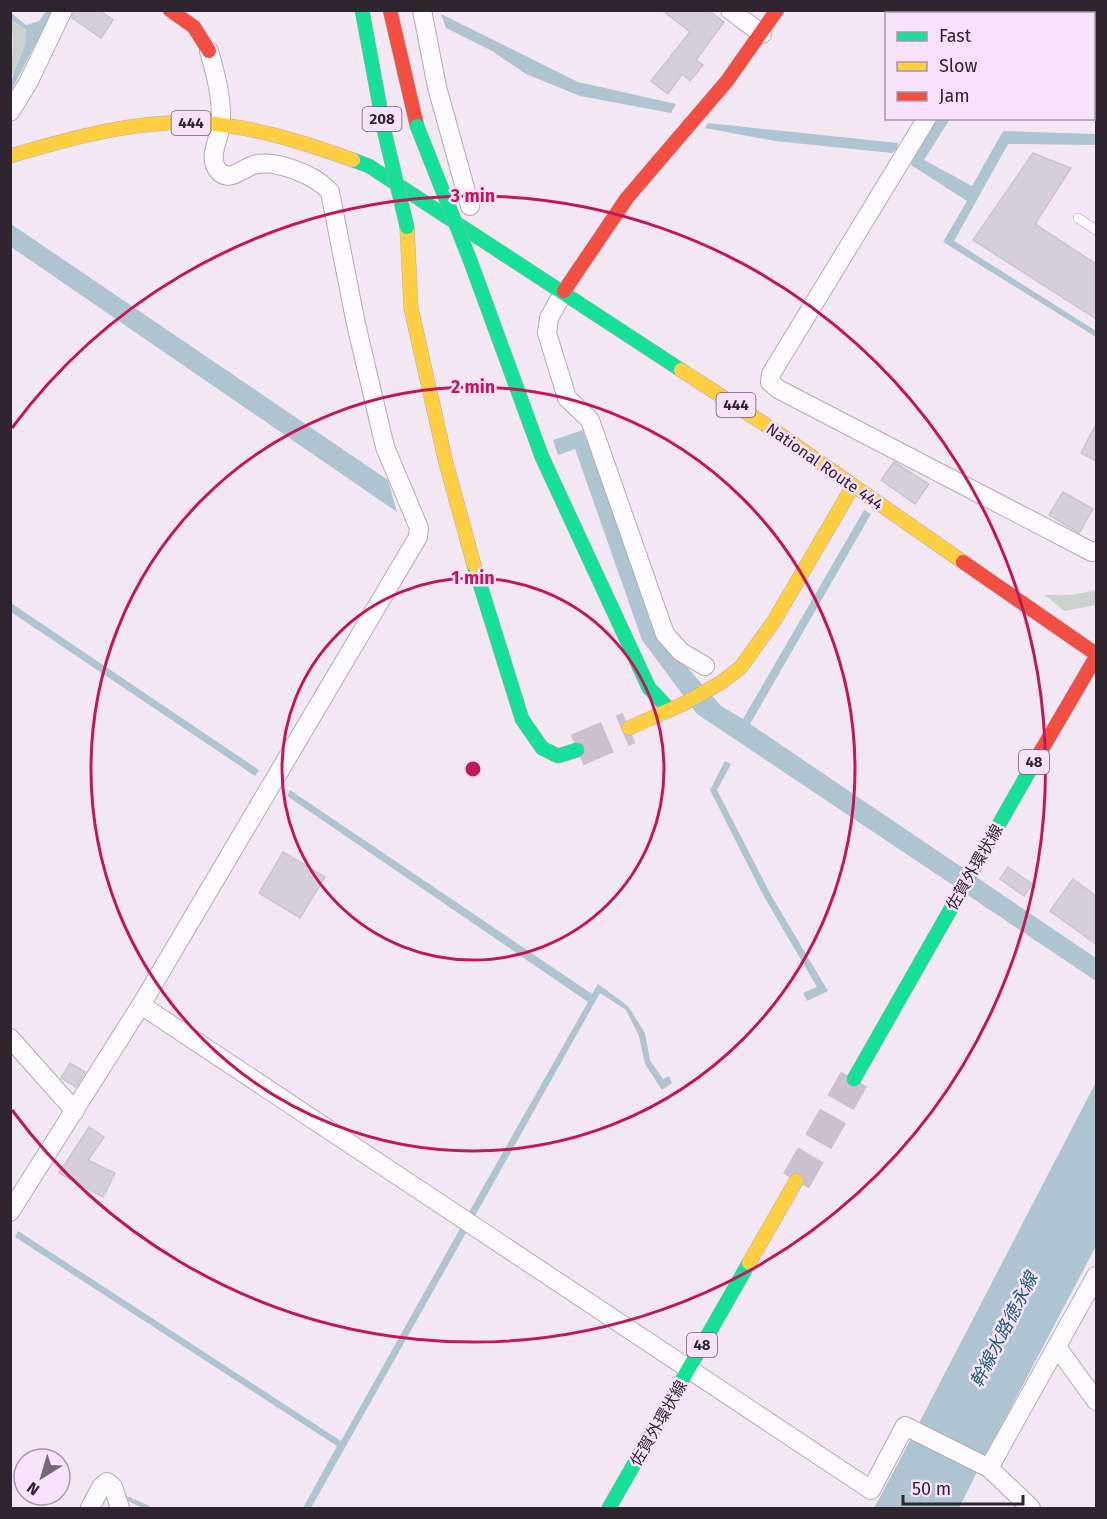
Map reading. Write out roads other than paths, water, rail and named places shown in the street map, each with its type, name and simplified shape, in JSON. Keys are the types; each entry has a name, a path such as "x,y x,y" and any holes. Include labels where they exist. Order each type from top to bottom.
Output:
{"main road":[{"path":"170,10 194,27 209,51"},
{"name":"208","path":"363,10 385,134 407,227 411,308 446,463 491,626 522,719 542,748 558,756 577,750"},
{"name":"208","path":"390,10 417,126 470,260 542,457 649,688 670,710"},
{"path":"564,291 627,198 727,81 777,10"},
{"name":"444","path":"10,156 74,136 183,122 221,126"},
{"name":"National Route 444","path":"221,126 305,143 369,166 564,291 853,486 1096,656"},
{"path":"629,728 670,710 722,682 741,667 757,647 853,486"},
{"name":"佐賀外環状線","path":"854,1079 953,902 1096,656"},
{"name":"佐賀外環状線","path":"609,1509 795,1181"}],"street":[{"path":"10,112 28,84 63,10"},
{"path":"422,10 437,87 470,206"},
{"path":"730,10 762,34"},
{"path":"10,1212 141,1005 418,537 418,528 385,447 356,324 330,192 322,182 287,167 254,165 236,175 226,176 217,169 213,158 221,126 220,89 209,51"},
{"path":"926,120 771,374 770,382 778,389 1092,552 1096,551"},
{"path":"564,291 549,318 547,333 567,398 590,420 665,634 681,652 705,666"},
{"path":"141,1005 871,1490 905,1426 989,1468 1031,1509"},
{"path":"10,1038 75,1111"},
{"path":"989,1468 1096,1276"},
{"path":"1057,1347 1096,1401"},
{"path":"90,1509 101,1487 107,1482 114,1487 120,1509"}],"lane":[{"path":"1078,218 1096,230"}],"water":[{"path":"47,10 53,11 11,91 13,75 26,38 26,30 11,19 11,13 26,25 39,21"},
{"path":"441,14 578,82 676,104 671,113 580,96 526,74 492,51 446,28"},
{"path":"936,120 949,120 924,160 972,186 1003,131 1096,134 1096,145 1008,144 954,241 1096,331 1096,337 943,242 967,201 911,165"},
{"path":"708,123 898,143 897,149 892,153 775,141 705,128"},
{"path":"11,224 388,480 397,512 11,247"},
{"path":"583,430 658,634 721,706 743,719 864,510 871,514 750,724 1096,958 1096,981 697,714 642,640 575,449 558,455 553,440"},
{"path":"11,603 259,770 255,776 11,612"},
{"path":"725,761 731,764 717,790 772,897 828,991 807,1001 803,993 817,987 763,895 710,790"},
{"path":"290,790 592,994 598,984 628,1006 645,1033 650,1060 663,1079 669,1076 672,1083 662,1090 645,1064 639,1036 626,1010 600,993 475,1216 469,1212 588,1002 287,796"},
{"name":"幹線水路徳永線","path":"1096,1082 1096,1246 985,1457 968,1449 961,1464 977,1472 959,1508 874,1508 911,1439 928,1447 919,1423"},
{"path":"461,1227 467,1231 311,1508 303,1508 337,1446 15,1237 18,1231 341,1441"}],"waterway":[{"path":"129,1499 148,1508"}],"tunnel":[{"path":"577,750 629,728"},
{"path":"796,1181 854,1079"}]}
